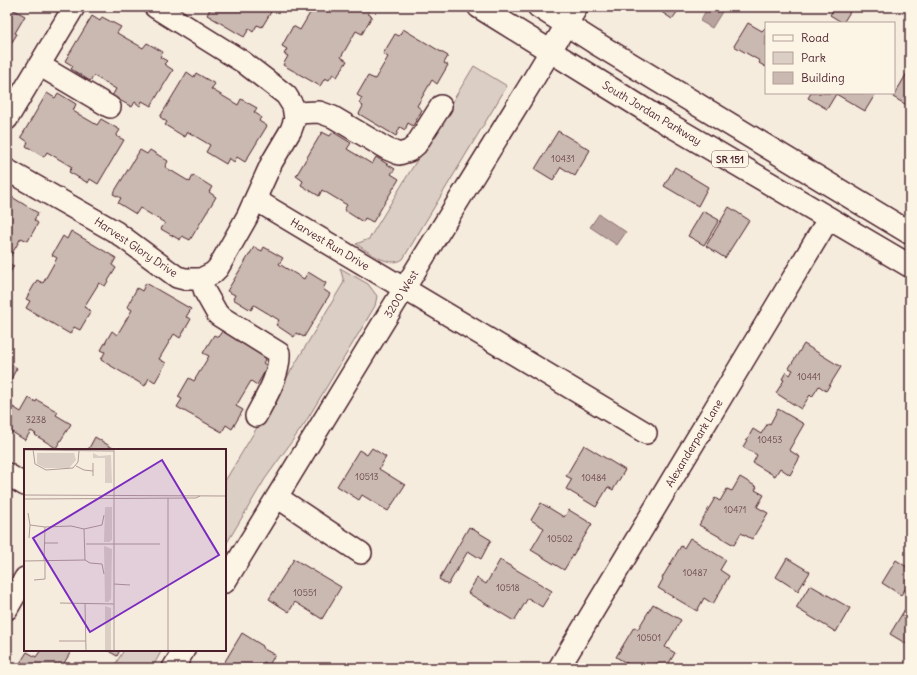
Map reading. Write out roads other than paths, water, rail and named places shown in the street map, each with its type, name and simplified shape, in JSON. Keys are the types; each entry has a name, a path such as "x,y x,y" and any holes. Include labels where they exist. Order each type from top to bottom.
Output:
{"main road":[{"name":"South Jordan Parkway","path":"479,7 660,119 910,266"},
{"name":"SR 151","path":"539,7 571,15 594,42 910,233"}],"street":[{"path":"7,119 74,7"},
{"path":"155,7 243,62 286,95 293,106 295,119 291,130 272,162 256,200 218,268 213,273 201,279 205,292 218,315 279,353 279,363 268,394 256,416"},
{"name":"3200 West","path":"226,580 404,289 494,146 571,15"},
{"path":"39,65 110,107"},
{"path":"294,113 319,112 333,117 387,149 399,154 409,151 416,145 441,106"},
{"name":"Harvest Glory Drive","path":"7,170 103,223 177,276 193,280 201,279"},
{"name":"Harvest Run Drive","path":"256,200 646,433"},
{"name":"Alexanderpark Lane","path":"558,668 829,218"},
{"path":"7,474 24,484"},
{"path":"277,497 361,553"},
{"path":"7,609 24,580"},
{"path":"173,668 183,651"}]}
